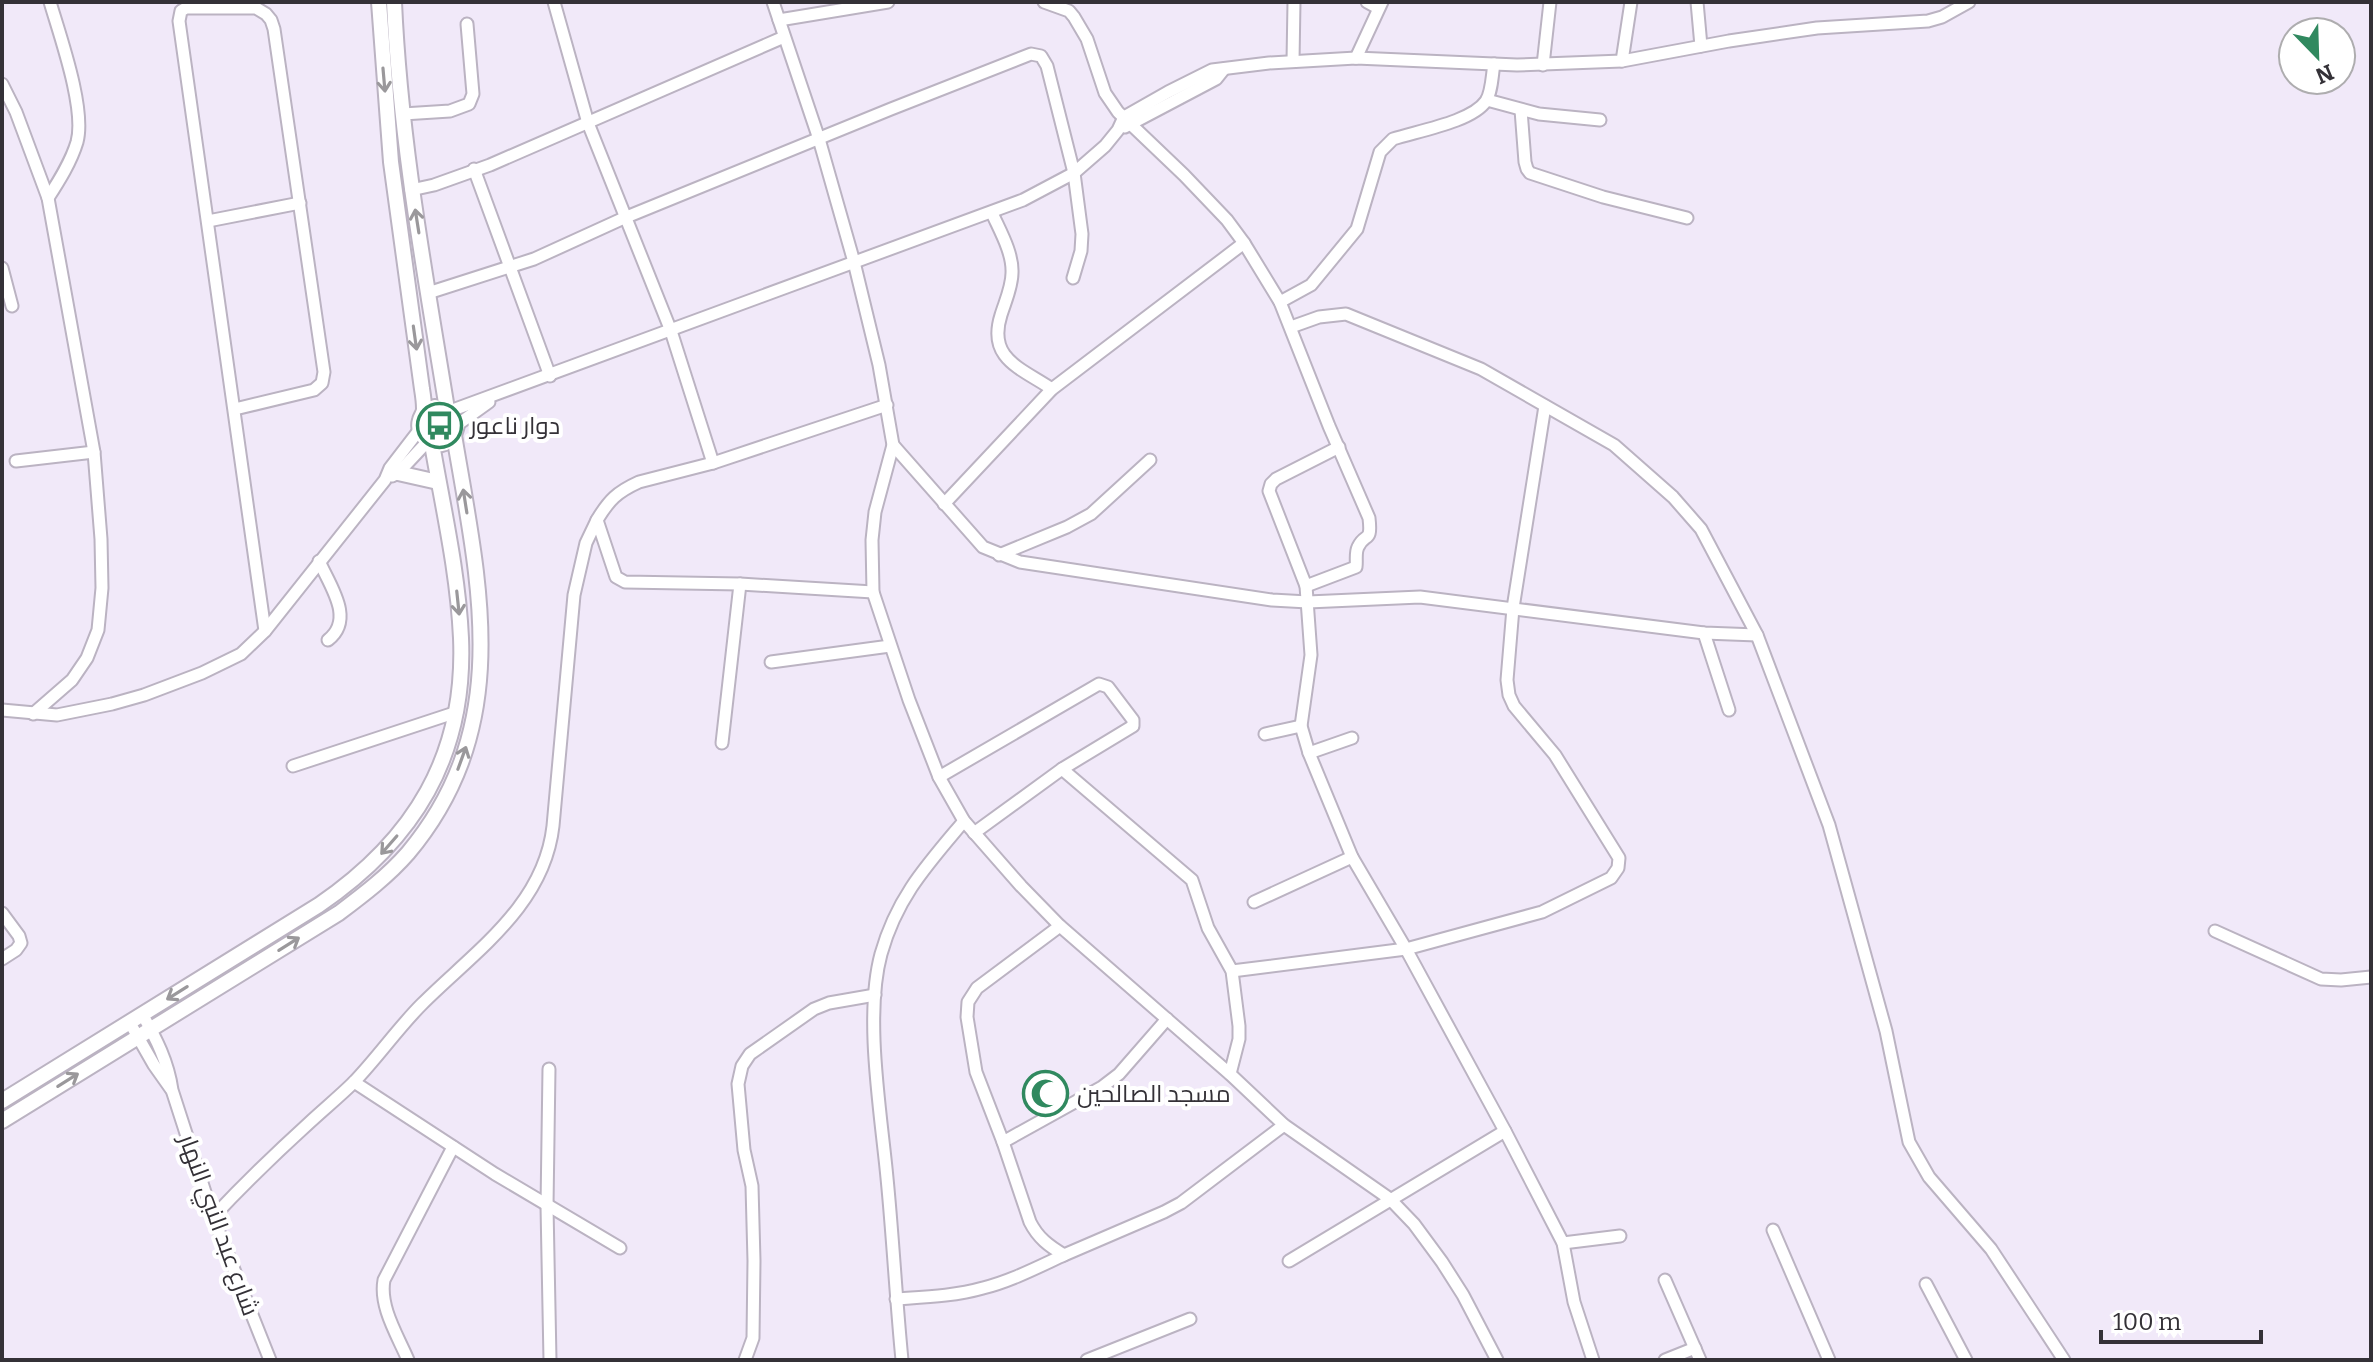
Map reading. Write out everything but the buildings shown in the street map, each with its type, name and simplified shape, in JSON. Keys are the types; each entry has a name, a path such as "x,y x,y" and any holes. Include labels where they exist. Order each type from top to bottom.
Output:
{"main road":[{"path":"379,2 391,162 424,413"},
{"path":"2,1121 339,913 363,895 407,854 454,780 473,724 481,676 476,571 411,190 396,53 394,2"},
{"path":"2,1101 352,883 397,837 428,790 445,754 457,712 461,638 455,581 438,482 420,420 424,413 435,407 452,420"},
{"path":"426,438 441,444 448,441 452,420"},
{"path":"392,476 438,482"}],"street":[{"path":"48,198 71,157 79,125 50,2"},
{"path":"554,2 588,123 671,331 713,463"},
{"path":"773,2 819,139 854,262 887,405 893,445 875,512 873,592 939,777 964,821 1060,926 1284,1125 1390,1199 1414,1224 1463,1295 1497,1360"},
{"path":"779,20 888,2"},
{"path":"1044,2 1071,7 1083,29 1105,93 1128,121 1201,192 1244,243 1280,302 1369,518 1368,538 1359,544 1356,567 1306,586"},
{"path":"1293,61 1294,2"},
{"path":"1543,65 1550,2"},
{"path":"1622,61 1631,2"},
{"path":"1697,2 1701,46"},
{"path":"452,420 500,394 992,213 1049,188 1074,173 1128,121 1205,73 1293,61 1356,58 1543,65 1622,61 1817,28 1928,21 1969,2"},
{"path":"1356,58 1376,4"},
{"path":"235,409 314,390 322,383 324,372 271,20 256,8 186,8 181,11 179,21 265,631"},
{"path":"403,114 450,111 469,104 473,94 467,24"},
{"path":"411,190 490,165 784,37"},
{"path":"428,293 534,259 624,218 1014,60 1037,54 1047,66 1074,173 1082,244 1073,278"},
{"path":"1280,302 1311,285 1357,229 1380,152 1388,142 1465,117 1487,100 1494,64"},
{"path":"2,84 16,112 48,198 94,452 102,576 98,630 87,658 72,680 33,714"},
{"path":"1487,100 1558,117 1600,120"},
{"path":"1521,110 1526,167 1530,173 1603,197 1687,218"},
{"path":"474,169 550,376"},
{"path":"208,221 300,203"},
{"path":"992,213 1012,267 1011,283 997,326 1000,349 1006,358 1052,389"},
{"path":"944,504 1052,389 1244,243"},
{"path":"2,268 12,306"},
{"path":"1291,327 1329,315 1346,314 1481,369 1614,445 1673,497 1701,529 1757,635 1829,825 1886,1031 1909,1142 1929,1177 1991,1249 2064,1360"},
{"path":"213,1217 270,1159 354,1082 425,1001 495,937 544,865 552,839 574,595 586,543 608,501 639,482 713,463 887,405"},
{"path":"1232,971 1406,949 1542,912 1611,878 1618,868 1619,858 1574,783 1514,706 1509,695 1507,680 1513,608 1545,406"},
{"path":"2,710 57,715 85,710 144,695 241,654 265,631 319,561 426,438"},
{"path":"893,445 983,547 1020,562 1272,600 1308,602 1420,597 1704,633 1757,635"},
{"path":"1339,447 1276,479 1269,491 1306,586 1311,655 1301,726 1352,857 1406,949 1563,1243 1574,1302 1593,1360"},
{"path":"16,461 94,452"},
{"path":"999,555 1091,514 1150,460"},
{"path":"597,520 616,577 621,580 873,592"},
{"path":"319,561 340,608 338,633 328,640"},
{"path":"722,743 740,584"},
{"path":"1704,633 1729,710"},
{"path":"771,662 890,646"},
{"path":"939,777 1099,684 1104,684 1133,720 1133,726 1062,769 974,833"},
{"path":"293,766 457,712"},
{"path":"1265,734 1301,726"},
{"path":"1309,753 1352,738"},
{"path":"1062,769 1192,880 1208,928 1232,971 1239,1039 1230,1074"},
{"path":"902,1360 877,1072 875,995 882,953 904,898 916,878 964,821"},
{"path":"1254,902 1352,857"},
{"path":"2,913 21,943 2,959"},
{"path":"1060,926 977,988 968,1002 967,1017 976,1072 1036,1234 1064,1255"},
{"path":"2215,931 2321,979 2371,977"},
{"path":"745,1360 753,1338 753,1195 744,1150 739,1072 750,1054 814,1009 829,1003 875,995"},
{"name":"شارع عبد النبي النهار","path":"136,1018 145,1033 154,1065 172,1090 213,1217 270,1360"},
{"path":"1003,1142 1102,1087 1119,1074 1167,1019"},
{"path":"549,1069 547,1206 550,1360"},
{"path":"354,1082 547,1206 620,1248"},
{"path":"896,1299 984,1288 1017,1277 1181,1203 1284,1125"},
{"path":"1289,1261 1505,1131"},
{"path":"408,1360 386,1308 382,1288 453,1147"},
{"path":"1773,1230 1829,1360"},
{"path":"1563,1243 1620,1236"},
{"path":"1665,1280 1698,1354 1665,1360"},
{"path":"1926,1284 1966,1360"},
{"path":"1087,1360 1190,1319"}],"place":[{"name":"دوار ناعور","path":"439,426"},
{"name":"مسجد الصالحين","path":"1046,1094"}]}
